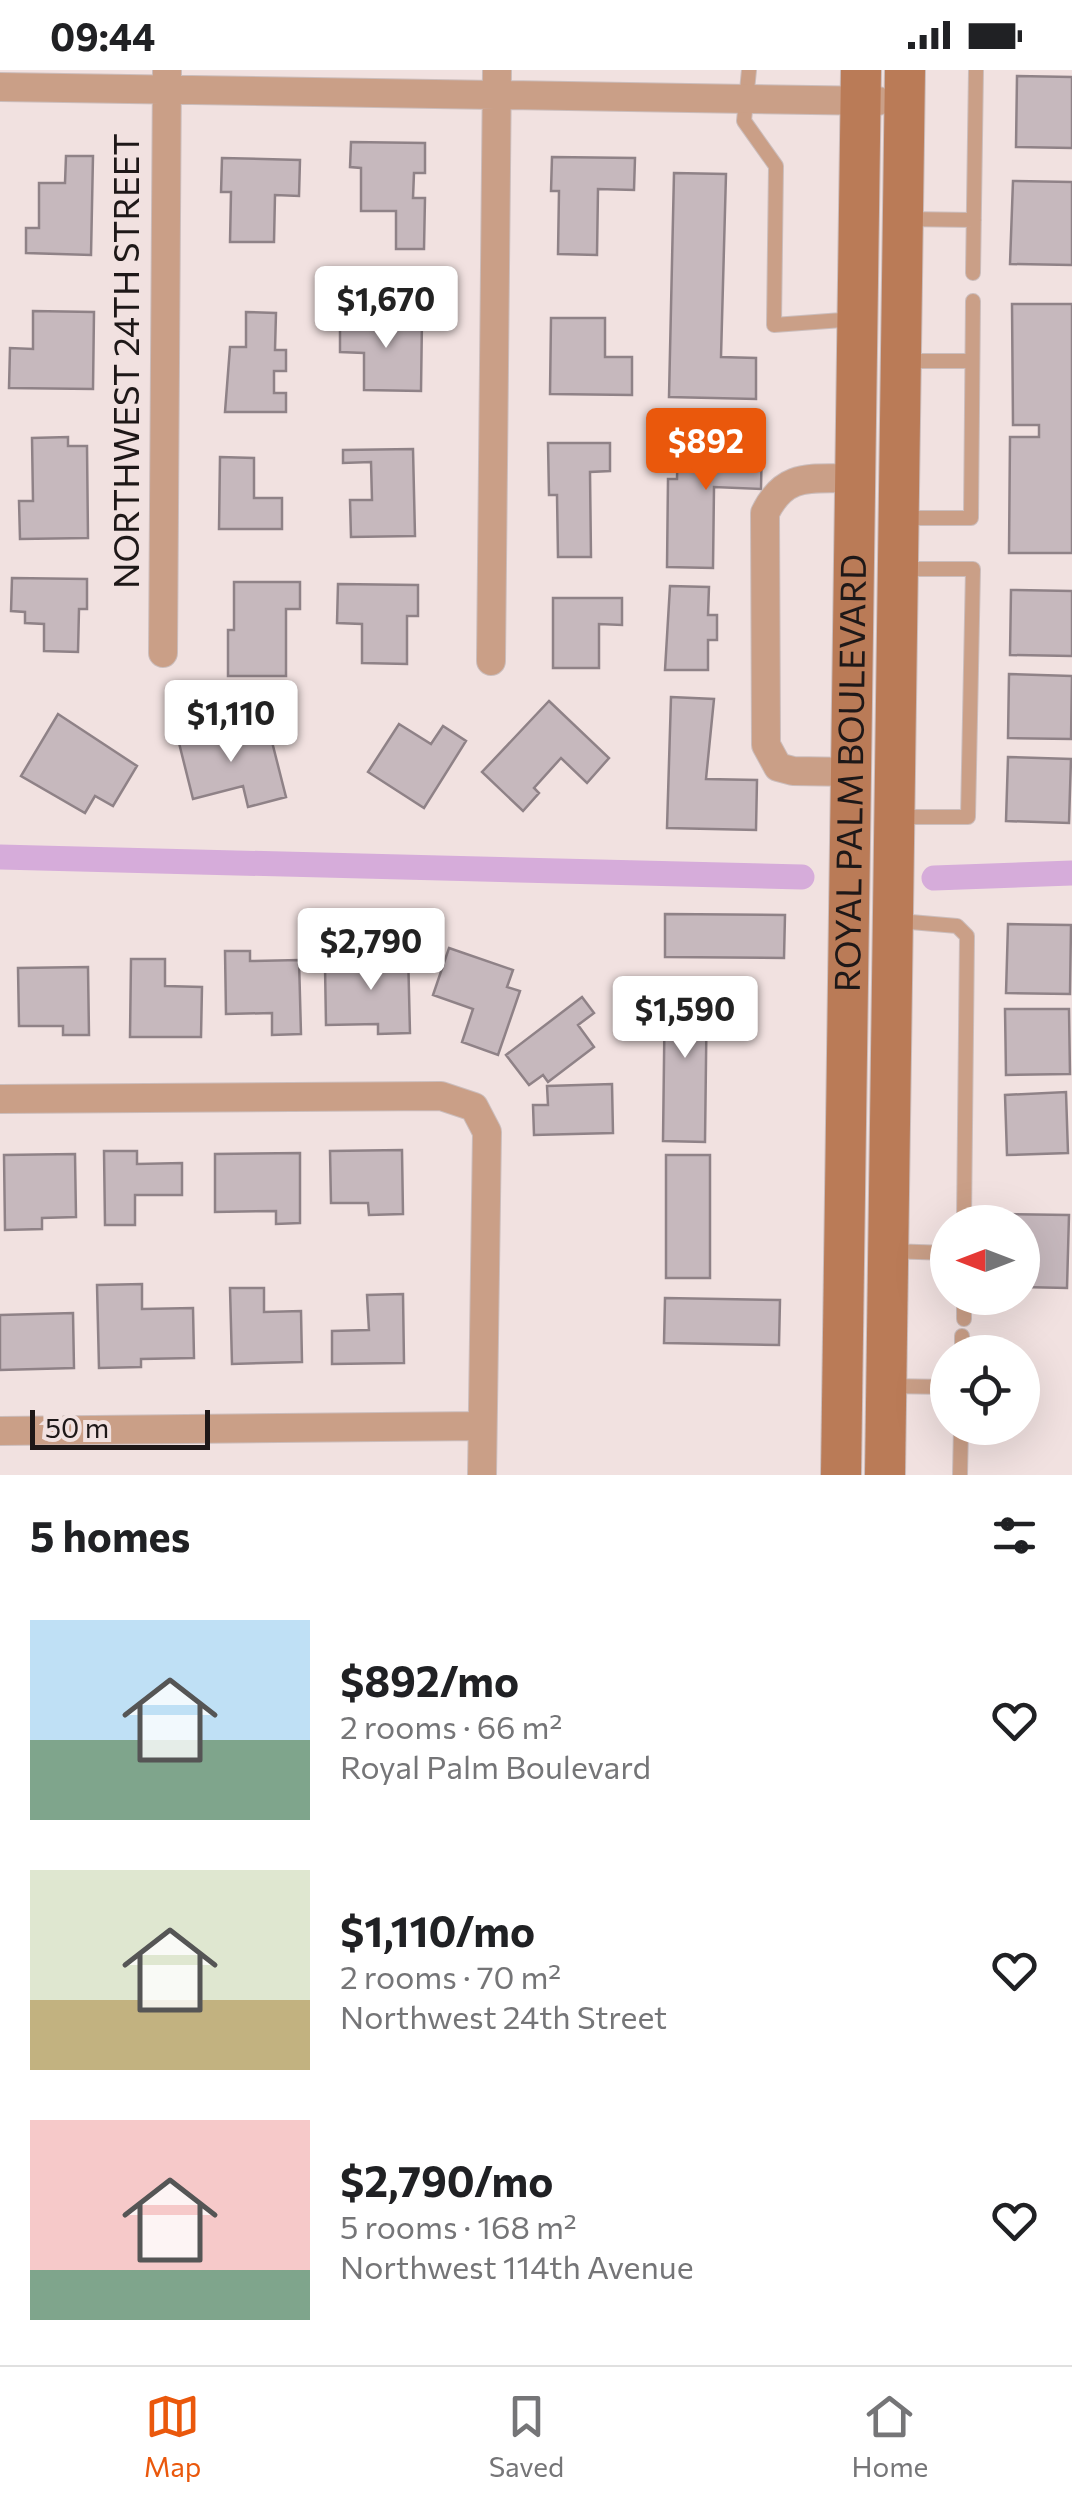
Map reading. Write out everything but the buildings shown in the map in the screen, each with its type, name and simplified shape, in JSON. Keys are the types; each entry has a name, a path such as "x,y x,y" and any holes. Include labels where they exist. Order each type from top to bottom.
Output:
{"main road":[{"name":"ROYAL PALM BOULEVARD","path":"861,85 853,772 871,970 888,1251 885,1475"},
{"name":"ROYAL PALM BOULEVARD","path":"842,1475 871,970 893,920 905,86"}],"street":[{"path":"0,87 167,80 497,83 742,100 861,85 905,86"},
{"name":"NORTHWEST 24TH STREET","path":"162,653 167,80"},
{"path":"492,661 497,83"},
{"path":"853,772 778,767 766,746 765,514 776,491 798,480 856,478"},
{"path":"0,1099 442,1096 474,1107 488,1132 482,1475"},
{"path":"0,1431 482,1426"}],"lane":[{"path":"749,70 742,100 744,121 776,166 774,325 858,319"},
{"path":"973,273 976,70"},
{"path":"903,219 974,220"},
{"path":"898,518 971,518 972,301"},
{"path":"901,360 972,360"},
{"path":"894,818 968,817 973,569 898,568"},
{"path":"893,920 956,926 967,936 964,1205"},
{"path":"888,1251 930,1252"},
{"path":"886,1386 930,1387"},
{"path":"960,1475 961,1445"}],"waterway":[{"path":"0,857 802,877"},
{"path":"934,878 1072,873"}]}
